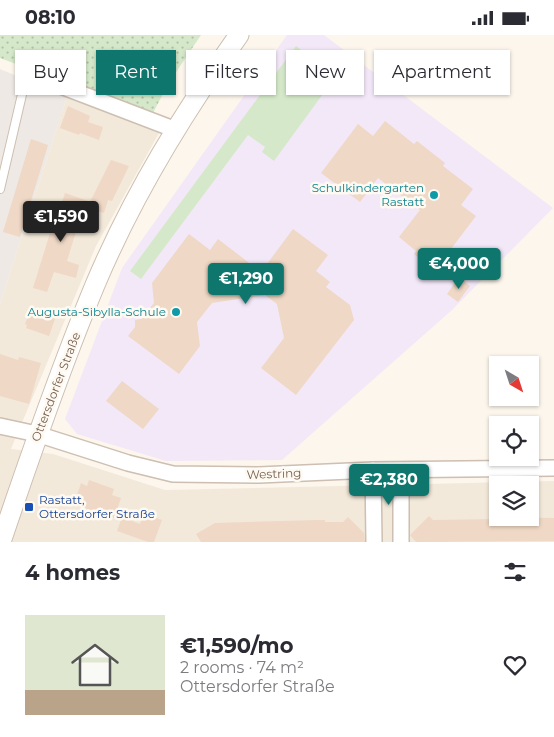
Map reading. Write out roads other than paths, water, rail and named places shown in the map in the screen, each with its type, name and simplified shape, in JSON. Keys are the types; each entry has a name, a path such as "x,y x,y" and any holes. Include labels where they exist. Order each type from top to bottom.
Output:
{"street":[{"name":"Ottersdorfer Straße","path":"1,542 37,433 95,284 119,234 176,130 216,66 239,35"},
{"path":"86,95 176,130"},
{"name":"Westring","path":"0,426 37,433 128,463 173,473 259,475 373,470 554,468"},
{"path":"373,470 374,542"},
{"path":"401,470 401,542"}],"lane":[{"path":"0,189 22,95"}],"place":[{"name":"Schulkindergarten Rastatt","path":"434,195"},
{"name":"Augusta-Sibylla-Schule","path":"176,312"},
{"name":"Rastatt, Ottersdorfer Straße","path":"29,507"}]}
